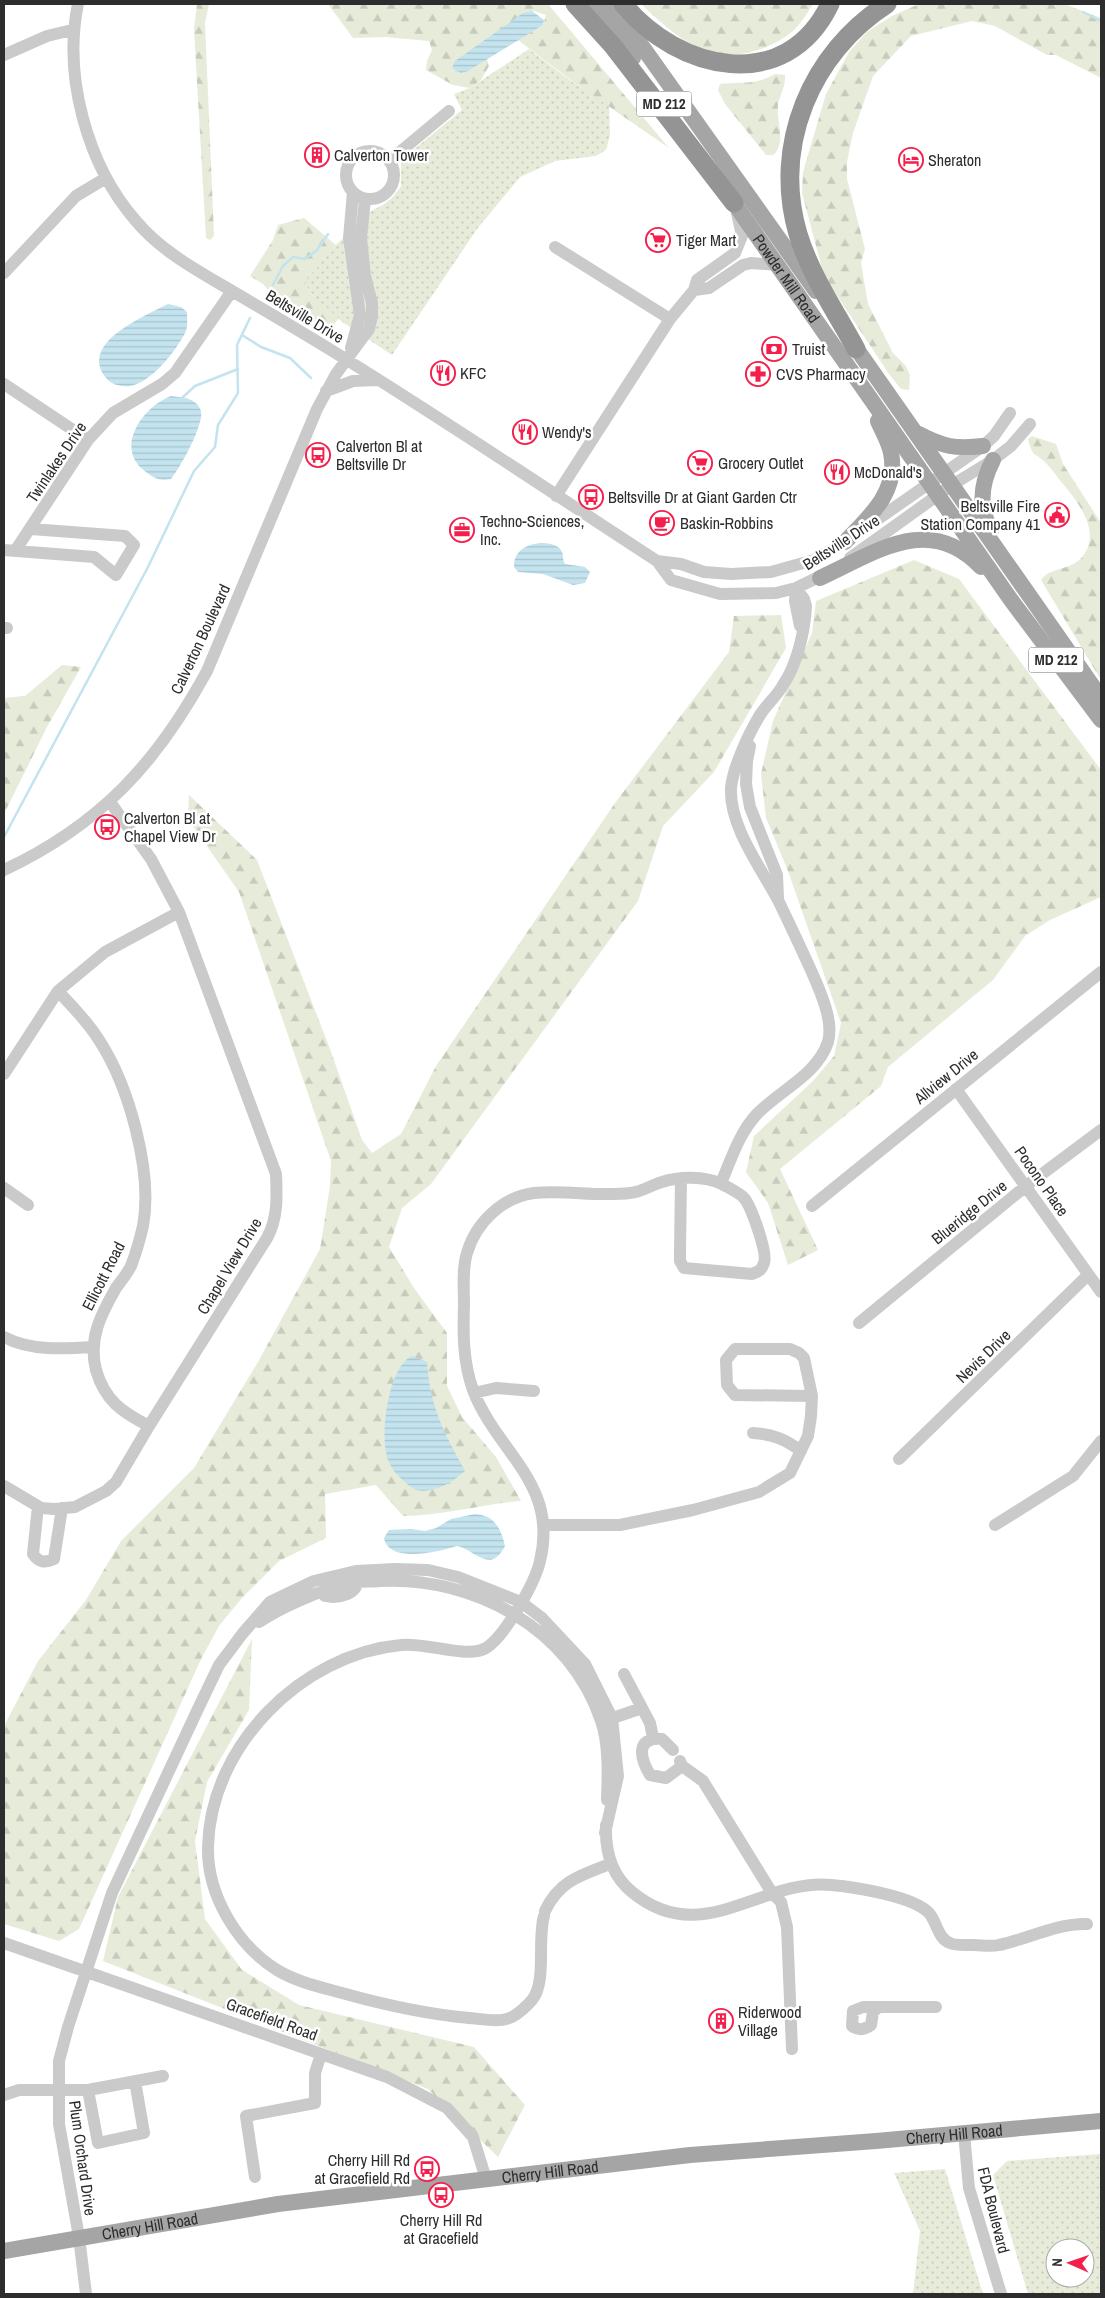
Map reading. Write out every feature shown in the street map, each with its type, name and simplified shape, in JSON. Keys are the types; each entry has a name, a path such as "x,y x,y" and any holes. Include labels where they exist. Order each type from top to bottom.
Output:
{"highway":[{"path":"575,4 613,46 734,203"},
{"path":"623,4 646,28 680,50 704,60 740,65 776,57 794,47 813,31 830,4"},
{"path":"856,349 821,285 798,235 792,210 792,154 797,124 805,98 818,73 832,52 850,32 887,4"}],"main road":[{"name":"Powder Mill Road","path":"596,4 866,391 1026,590 1101,698"},
{"name":"Powder Mill Road","path":"612,4 916,433 941,484 1011,600 1101,720"},
{"path":"845,542 877,509 884,497 891,475 891,453 866,391"},
{"path":"916,433 941,446 962,448 983,446"},
{"path":"993,460 984,481 983,510 987,524 1026,590"},
{"path":"820,578 898,543 936,540 963,552 1011,600"},
{"name":"Cherry Hill Road","path":"4,2251 278,2204 486,2179 690,2155 1101,2121"}],"street":[{"name":"Beltsville Drive","path":"78,4 72,30 83,119 96,157 106,178 136,221 162,247 347,360 657,561 671,580 713,593 756,595 796,588 820,578 941,484"},
{"path":"4,55 47,36 72,30"},
{"path":"389,161 449,111"},
{"path":"367,151 381,154 389,161 394,174 391,186 383,195 365,199 353,192 346,180 346,174 353,158 367,151"},
{"path":"4,273 76,196 106,178"},
{"path":"353,192 349,238 359,278"},
{"path":"359,278 365,199"},
{"path":"556,496 670,318 694,290 697,280 735,252 740,245 741,227 734,203"},
{"path":"555,246 670,318"},
{"path":"694,290 709,288 743,265 751,263 777,265"},
{"name":"Calverton Boulevard","path":"4,870 49,846 110,802 156,753 191,700 207,671 302,441 326,391 369,329 372,303 359,278"},
{"name":"Twinlakes Drive","path":"10,551 31,529 88,440 113,413 162,384 175,373 232,291"},
{"path":"326,391 353,381 378,380"},
{"path":"4,384 88,440"},
{"path":"941,484 994,436 1010,413"},
{"path":"941,484 993,460 1011,446 1030,424"},
{"name":"Beltsville Drive","path":"657,561 681,564 704,572 725,574 770,572 814,560 941,484"},
{"path":"10,551 94,557 116,575 134,545 125,536 31,529"},
{"path":"778,900 777,875 731,788 737,763 760,715 783,685 791,672 797,655 801,634 795,600 796,588"},
{"path":"721,1183 746,1128 758,1114 813,1068 824,1052 828,1040 828,1020 823,999 806,958 778,900 746,843 741,810 746,784 747,762 755,727"},
{"name":"Chapel View Drive","path":"4,1486 38,1506 54,1509 75,1507 106,1491 116,1482 148,1426 267,1238 272,1229 276,1211 277,1186 273,1166 179,912 151,859 110,802"},
{"path":"4,1074 58,991 106,952 179,912"},
{"name":"Allview Drive","path":"812,1206 1100,974"},
{"name":"Ellicott Road","path":"58,991 89,1025 101,1043 116,1075 138,1136 143,1163 145,1207 141,1233 130,1267 98,1323 93,1347 95,1366 103,1390 127,1414 148,1426"},
{"name":"Pocono Place","path":"956,1089 1101,1292"},
{"name":"Blueridge Drive","path":"859,1323 1026,1186 1101,1130"},
{"path":"610,1864 560,1888 552,1897 540,1928 540,1980 536,1992 532,2000 513,2017 499,2020 432,2015 391,2007 294,1979 265,1960 237,1934 215,1889 209,1866 208,1844 211,1818 220,1787 231,1760 271,1708 310,1677 336,1663 369,1650 406,1644 444,1648 465,1654 487,1648 518,1608 539,1566 544,1525 538,1498 528,1477 487,1418 474,1393 468,1375 464,1344 464,1271 470,1243 485,1219 498,1207 528,1194 631,1193 662,1182 681,1178 698,1178 721,1183 744,1198 765,1251 764,1265 759,1270 752,1274 684,1268 680,1261 681,1178"},
{"path":"4,1188 28,1205"},
{"name":"Nevis Drive","path":"900,1459 1088,1275"},
{"path":"4,1337 23,1344 43,1347 93,1347"},
{"path":"544,1525 620,1525 693,1510 759,1492 790,1473 808,1436 812,1396 804,1358 799,1352 790,1349 747,1347 735,1349 726,1360 727,1385 735,1394 812,1396"},
{"path":"474,1393 496,1388 534,1391"},
{"path":"752,1433 772,1434 802,1451"},
{"path":"995,1525 1073,1476 1101,1441"},
{"path":"38,1506 33,1554 37,1560 46,1563 54,1559 57,1551 62,1508"},
{"path":"243,1633 270,1602 314,1581 357,1577 395,1569 428,1570 458,1577 518,1608 542,1618 584,1664 607,1720 608,1777 606,1833 610,1864 623,1884 640,1899 669,1911 687,1914 723,1912 772,1893 829,1884 861,1888 889,1895 919,1906 929,1913 944,1940 951,1944 997,1946 1071,1923 1087,1924"},
{"path":"243,1633 275,1611 318,1594 330,1597 351,1593 356,1590 357,1577"},
{"path":"314,1581 318,1594"},
{"name":"Plum Orchard Drive","path":"86,2294 79,2238 59,2124 57,2089 59,2061 116,1885 219,1665 243,1633"},
{"path":"624,1674 650,1723 653,1738"},
{"path":"607,1720 642,1708"},
{"path":"673,1750 662,1739 653,1738 644,1745 641,1753 642,1762 650,1775 666,1778 681,1763 702,1781 772,1893 781,1902 788,1927 792,2049"},
{"name":"Gracefield Road","path":"4,1943 388,2077 447,2108 474,2137 486,2179"},
{"path":"879,2007 936,2007"},
{"path":"255,2177 246,2116 315,2102 315,2073 321,2054"},
{"path":"4,2094 19,2090 88,2090 163,2076"},
{"path":"88,2090 98,2143 144,2133 135,2081"},
{"name":"FDA Boulevard","path":"964,2133 969,2188 1001,2294"}],"green space":[{"path":"197,4 209,4 205,23 214,236 210,240 206,238 194,29"},
{"path":"328,4 548,4 669,148 572,81 518,40 543,25 546,15 534,11 523,13 468,71 487,59 489,66 481,80 470,88 453,85 426,70 427,61 432,50 429,41 385,37 353,38"},
{"path":"641,4 813,4 795,29 785,37 762,49 736,54 723,54 699,48 683,39"},
{"path":"919,4 1064,4 1101,18 1101,78 1056,55 1047,55 995,26 972,21 911,36 873,76 853,133 847,162 847,179 865,249 861,263 868,304 893,353 906,366 910,375 909,390 901,389 889,374 824,276 802,193 803,172 826,94 849,52 867,32 892,16"},
{"path":"529,49 571,81 609,104 610,135 606,150 596,156 555,161 520,177 477,229 392,355 331,313 311,293 304,282 336,245 371,211 393,197 401,186 401,160 462,110 454,94 470,88"},
{"path":"775,74 785,75 785,83 778,105 780,138 777,150 773,155 766,155 725,104 718,90 720,84 754,82"},
{"path":"304,218 336,245 305,282 311,294 339,318 327,333 270,300 269,291 263,284 250,276 273,240 278,225"},
{"path":"1032,436 1056,444 1063,464 1101,523 1101,680 1041,580 1050,572 1078,561 1088,546 1090,536 1088,525 1079,505 1050,467 1034,454 1028,439"},
{"path":"914,560 959,579 1101,770 1101,897 1050,920 1025,936 993,980 888,1067 881,1086 780,1169 818,1250 788,1265 768,1203 746,1172 754,1136 813,1081 834,1056 841,1023 788,871 766,818 761,774 773,721 812,633 816,601"},
{"path":"781,615 786,648 714,772 663,826 638,901 431,1184 402,1208 389,1247 414,1288 447,1333 447,1386 462,1417 496,1457 521,1501 433,1514 403,1516 376,1485 325,1494 326,1538 279,1561 242,1598 219,1626 201,1659 79,1929 59,1941 4,1924 4,1726 38,1661 86,1600 121,1541 194,1468 258,1362 320,1249 330,1186 331,1161 239,892 188,819 189,795 257,860 330,1049 362,1140 372,1153 401,1134 436,1066 615,803 729,652 734,616"},
{"path":"62,665 81,667 47,727 4,814 4,698 25,696"},
{"path":"252,1639 249,1710 207,1782 195,1841 205,1919 242,1970 299,2005 474,2047 525,2105 498,2157 428,2089 103,1961 118,1897"},
{"path":"1101,2154 1101,2294 1028,2294 993,2175 1007,2161"},
{"path":"945,2169 983,2294 913,2294 920,2231 894,2173"}],"water":[{"path":"532,11 544,20 543,25 468,71 461,73 452,68 455,61 523,13"},
{"path":"168,304 181,307 187,312 186,331 170,356 155,372 138,384 122,386 108,380 103,374 99,362 101,351 119,331"},
{"path":"171,396 189,399 196,403 201,411 201,417 195,436 175,473 171,479 161,480 146,472 136,463 132,452 132,441 135,430 150,409 160,401"},
{"path":"540,543 558,547 562,552 565,564 585,567 590,572 585,583 573,585 543,574 518,572 514,567 518,553 525,547"},
{"path":"412,1356 427,1362 431,1393 439,1419 465,1471 443,1486 423,1491 416,1490 392,1468 388,1461 385,1442 386,1414 392,1385 404,1362"},
{"path":"475,1514 487,1517 499,1528 505,1546 494,1559 482,1558 457,1546 427,1553 404,1554 388,1546 384,1538 389,1530 411,1529 425,1531 436,1528 451,1519"}],"waterway":[{"path":"1083,12 1101,21"},
{"path":"273,285 283,266 293,257 305,259 317,250 328,234"},
{"path":"4,837 148,567 194,471 215,447 218,425 238,393 237,345 250,318"},
{"path":"242,335 261,347 290,358 311,378"},
{"path":"183,397 195,386 238,369"}],"place":[{"name":"Calverton Tower","path":"317,155"},
{"name":"Sheraton","path":"911,160"},
{"name":"Tiger Mart","path":"658,240"},
{"name":"Truist","path":"774,349"},
{"name":"KFC","path":"443,373"},
{"name":"CVS Pharmacy","path":"758,374"},
{"name":"Wendy's","path":"525,432"},
{"name":"Calverton Bl at Beltsville Dr","path":"318,455"},
{"name":"Grocery Outlet","path":"700,463"},
{"name":"McDonald's","path":"837,472"},
{"name":"Beltsville Dr at Giant Garden Ctr","path":"591,497"},
{"name":"Beltsville Fire Station Company 41","path":"1057,515"},
{"name":"Baskin-Robbins","path":"662,523"},
{"name":"Techno-Sciences, Inc.","path":"462,530"},
{"name":"Calverton Bl at Chapel View Dr","path":"107,827"},
{"name":"Riderwood Village","path":"721,2021"},
{"name":"Cherry Hill Rd at Gracefield Rd","path":"427,2169"},
{"name":"Cherry Hill Rd at Gracefield","path":"441,2195"}]}
